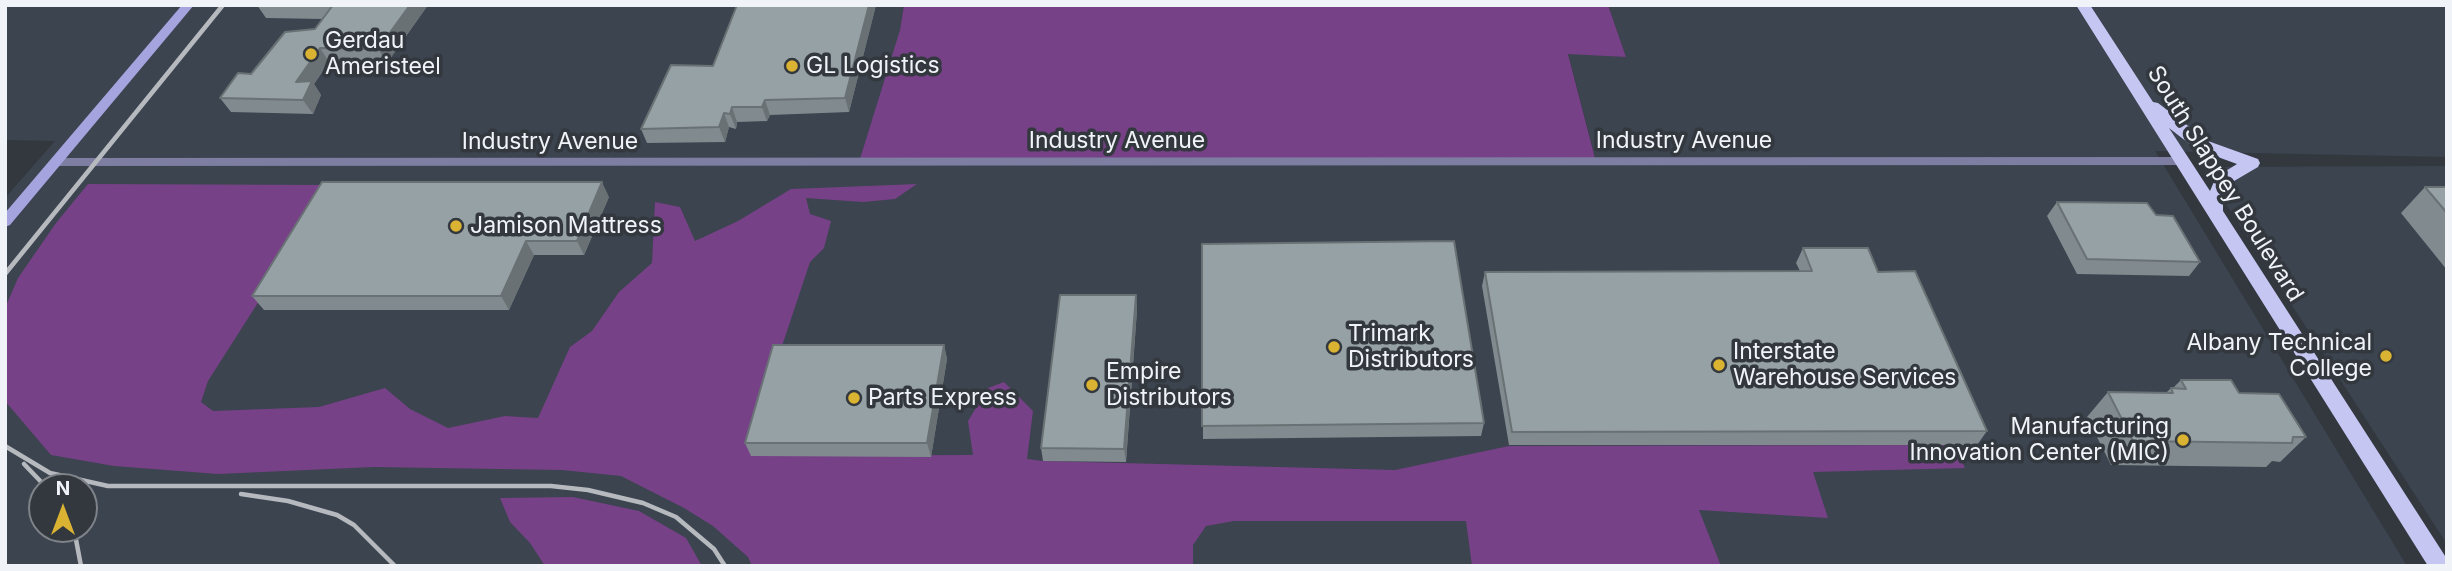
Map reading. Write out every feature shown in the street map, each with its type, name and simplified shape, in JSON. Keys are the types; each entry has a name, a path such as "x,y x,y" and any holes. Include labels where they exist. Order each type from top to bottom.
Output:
{"main road":[{"name":"South Slappey Boulevard","path":"2083,5 2440,566"},
{"path":"2140,97 2202,145 2252,163 2222,181 2215,198 2214,214"}],"street":[{"path":"5,222 188,5"},
{"name":"Industry Avenue","path":"55,162 2180,161"}],"shaded area":[{"path":"5,5 904,5 900,30 1596,161 1568,53 1626,57 1608,5 2447,5 2447,157 2155,151 2407,566 5,566 5,198 55,141 5,140"},
{"path":"904,5 1608,5 1626,57 1568,54 1596,162 859,162 900,30"},
{"name":"Albany Technical College","path":"2447,166 2447,544 2202,167"},
{"path":"88,184 333,185 208,381 201,402 213,411 319,407 385,388 410,409 448,428 505,416 538,418 570,347 592,331 619,292 652,263 655,202 680,207 695,241 738,221 791,189 917,184 895,199 863,202 806,198 810,214 831,221 824,248 810,262 778,358 752,456 973,455 968,421 988,388 1004,382 1033,411 1027,459 1043,461 1395,470 1509,446 1954,445 1965,468 1813,472 1828,518 1699,510 1721,566 1472,566 1466,521 1234,521 1206,526 1193,545 1193,566 752,566 748,557 713,526 621,476 562,470 374,467 218,474 114,466 51,455 5,401 5,308 18,278 56,223"},
{"path":"573,497 639,511 686,538 702,566 545,566 530,543 510,522 500,498"}],"building":[{"path":"333,5 410,5 378,49 320,48 296,82 312,81 303,100 220,98 238,73 251,74 285,32 315,29"},
{"name":"GL Logistics","path":"737,5 869,5 845,98 765,100 762,107 732,107 730,114 724,113 719,127 641,129 671,65 713,66"},
{"name":"Jamison Mattress","path":"322,182 602,182 577,241 526,241 501,296 252,296"},
{"path":"2425,187 2447,187 2447,213"},
{"path":"2057,202 2147,203 2156,215 2173,216 2200,262 2087,259"},
{"name":"Trimark Distributors","path":"1454,241 1484,423 1202,426 1202,244"},
{"name":"Interstate Warehouse Services","path":"1803,248 1868,248 1878,272 1915,271 1987,431 1512,432 1485,272 1812,271"},
{"name":"Empire Distributors","path":"1060,295 1136,295 1124,449 1041,448"},
{"name":"Parts Express","path":"773,345 944,345 927,443 745,443"},
{"path":"2181,380 2231,380 2239,393 2279,394 2306,437 2293,437 2292,443 2133,441 2108,392 2173,393 2171,388 2186,389"}],"railway":[{"path":"5,274 223,5"},
{"path":"5,446 50,473 108,486 551,486 588,490 643,503 676,517 714,549 725,566"},
{"path":"24,464 33,473"},
{"path":"241,494 288,501 337,515 354,525 395,566"},
{"path":"77,543 81,566"}],"place":[{"name":"Gerdau Ameristeel","path":"311,54"},
{"name":"GL Logistics","path":"792,66"},
{"name":"Jamison Mattress","path":"456,226"},
{"name":"Trimark Distributors","path":"1334,347"},
{"name":"Albany Technical College","path":"2386,356"},
{"name":"Interstate Warehouse Services","path":"1719,365"},
{"name":"Empire Distributors","path":"1092,385"},
{"name":"Parts Express","path":"854,398"},
{"name":"Manufacturing Innovation Center (MIC)","path":"2183,440"}]}
